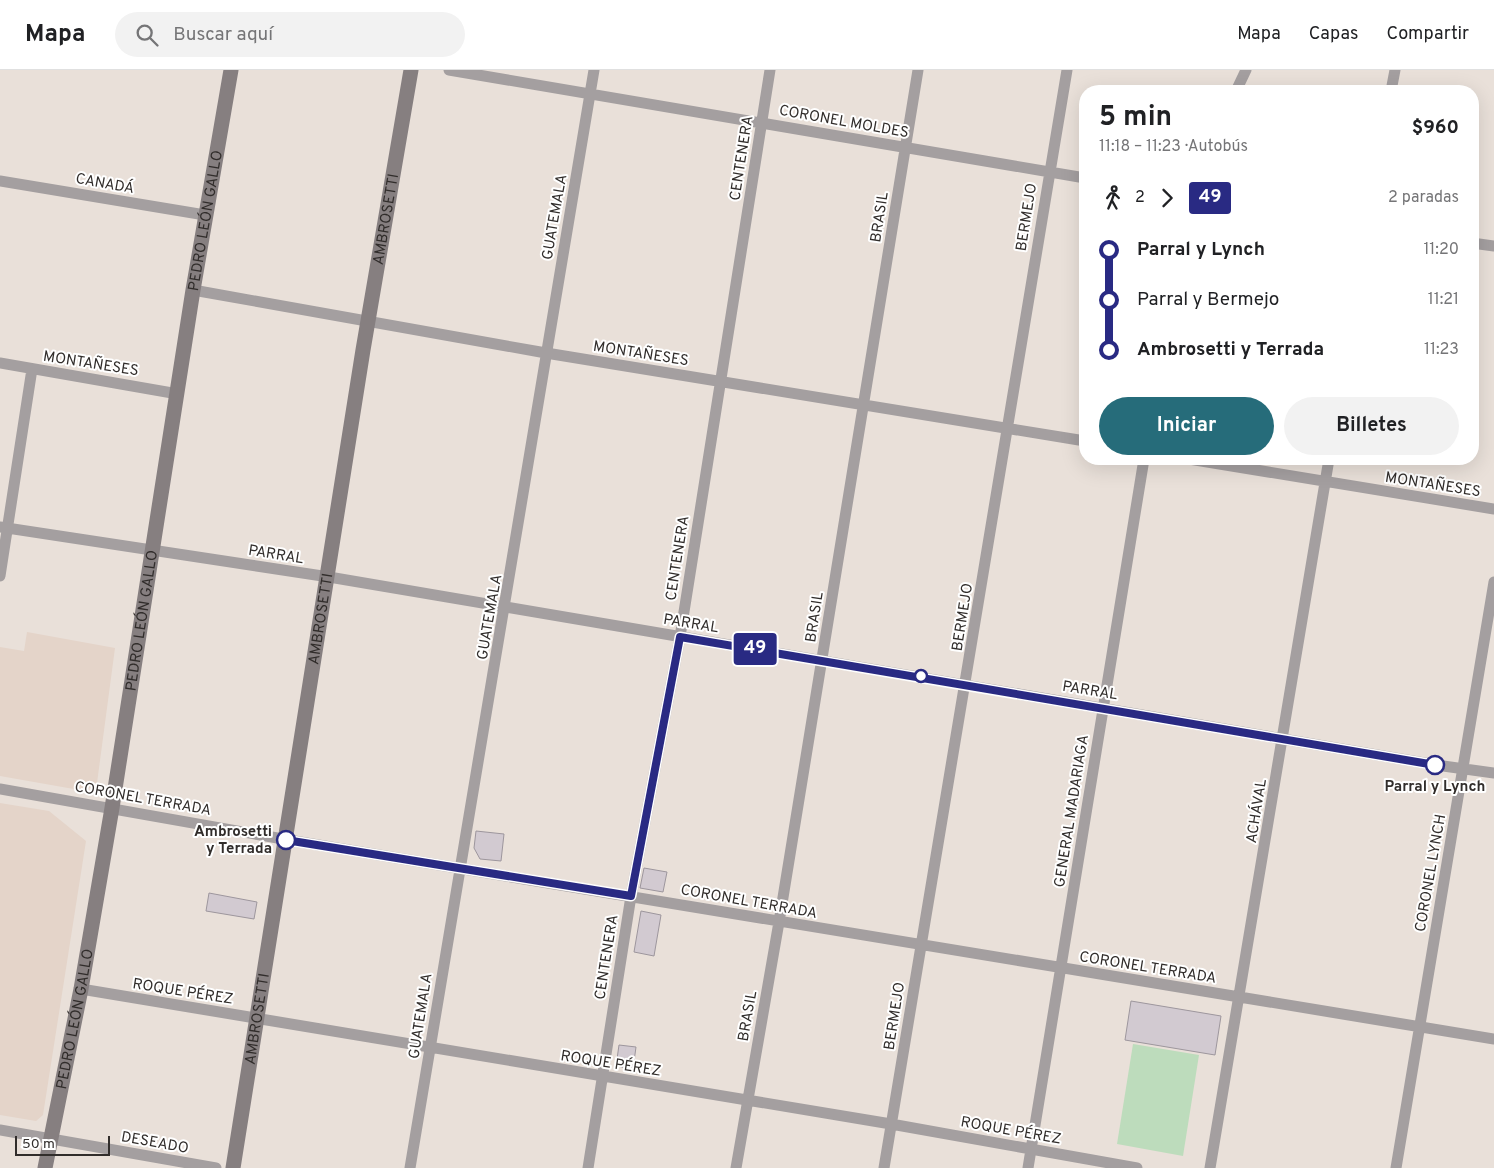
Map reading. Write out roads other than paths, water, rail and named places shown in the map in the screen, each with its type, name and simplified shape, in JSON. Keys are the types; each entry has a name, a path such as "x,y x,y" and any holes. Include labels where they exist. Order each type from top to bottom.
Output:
{"street":[{"name":"PEDRO LEÓN GALLO","path":"45,1168 81,989 112,808 178,394 192,290 231,70"},
{"name":"AMBROSETTI","path":"233,1168 411,70"},
{"name":"CORONEL MOLDES","path":"449,70 1079,177"},
{"name":"GUATEMALA","path":"410,1168 459,868 506,608 546,353 594,70"},
{"name":"CENTENERA","path":"588,1168 631,896 680,637 770,70"},
{"name":"BRASIL","path":"736,1168 779,922 918,70"},
{"name":"BERMEJO","path":"884,1168 920,944 966,685 1048,172 1067,70"},
{"path":"1239,85 1246,70"},
{"path":"1393,85 1395,70"},
{"name":"CANADÁ","path":"0,181 205,215"},
{"path":"1479,244 1494,246"},
{"name":"MONTAÑESES","path":"192,290 546,353 1079,440"},
{"name":"MONTAÑESES","path":"0,364 178,394"},
{"path":"0,576 4,527 32,369"},
{"name":"GENERAL MADARIAGA","path":"1028,1168 1143,465"},
{"name":"MONTAÑESES","path":"1224,465 1494,509"},
{"name":"ACHÁVAL","path":"1210,1168 1328,465"},
{"name":"PARRAL","path":"4,527 329,577 1494,773"},
{"name":"CORONEL LYNCH","path":"1396,1168 1418,1027 1464,768 1494,582"},
{"name":"CORONEL TERRADA","path":"0,789 285,840 1494,1039"},
{"name":"ROQUE PÉREZ","path":"81,989 430,1049 891,1124 1137,1168"},
{"name":"DESEADO","path":"0,1130 216,1168"}],"place":[{"name":"Parral y Lynch","path":"1435,765"},
{"name":"Ambrosetti y Terrada","path":"286,840"}]}
